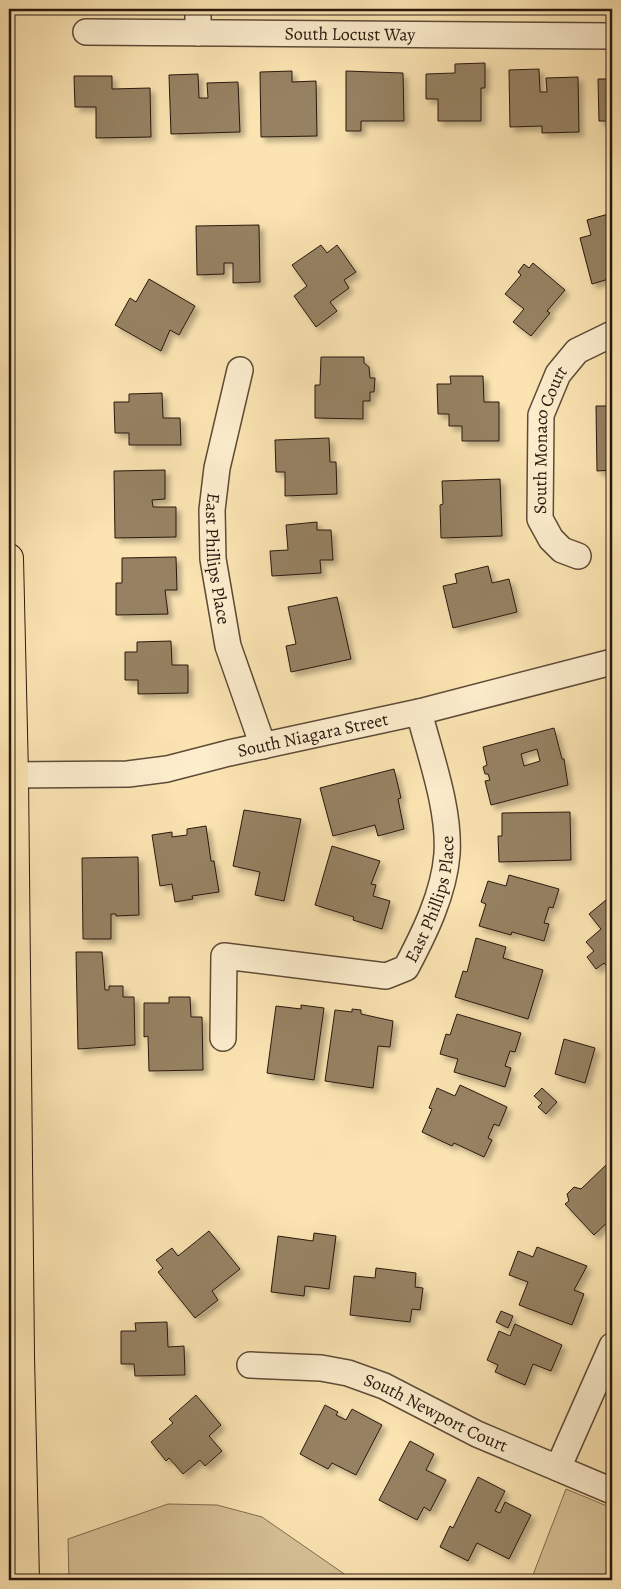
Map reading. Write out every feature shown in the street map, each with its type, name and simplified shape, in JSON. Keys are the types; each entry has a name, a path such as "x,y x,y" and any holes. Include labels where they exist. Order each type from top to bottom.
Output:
{"main road":[{"path":"9,558 20,1366 25,1580"}],"street":[{"path":"198,9 198,33"},
{"name":"South Locust Way","path":"86,32 612,36"},
{"name":"South Monaco Court","path":"578,556 562,550 551,539 540,519 541,415 558,374 577,351 612,334"},
{"name":"East Phillips Place","path":"240,370 217,468 212,510 213,559 228,646 263,746"},
{"name":"South Niagara Street","path":"12,775 148,772 419,712 612,662"},
{"name":"East Phillips Place","path":"223,1038 224,956 386,976 406,968 426,930 447,854 444,811 419,712"},
{"path":"558,1468 612,1346"},
{"name":"South Newport Court","path":"250,1365 320,1368 348,1373 384,1386 477,1434 612,1492"}],"shaded area":[{"path":"566,1489 612,1508 612,1580 531,1580"},
{"path":"168,1504 217,1505 262,1517 353,1580 69,1580 68,1539"}],"building":[{"path":"485,63 485,88 481,88 481,121 438,121 438,99 426,99 426,74 455,73 455,64"},
{"path":"539,69 540,92 547,92 546,78 578,77 579,132 542,133 542,126 510,127 509,70"},
{"path":"292,71 292,82 316,81 317,136 261,137 260,72"},
{"path":"346,71 403,73 404,121 361,121 361,131 346,131"},
{"path":"198,74 199,98 208,98 207,83 238,82 240,132 171,134 169,75"},
{"path":"74,76 112,76 112,89 150,88 151,137 96,138 96,107 75,107"},
{"path":"598,79 612,79 612,121 599,121"},
{"path":"612,213 612,278 592,284 580,238 591,235 587,220"},
{"path":"259,225 260,282 233,283 233,263 224,263 224,274 197,275 196,226"},
{"path":"321,245 327,253 337,245 356,272 344,280 349,288 330,302 337,311 316,327 294,296 307,286 292,265"},
{"path":"533,263 565,290 547,311 550,313 531,336 513,322 524,309 505,294 521,275 518,272 524,264 529,268"},
{"path":"149,279 195,306 179,335 170,330 161,351 115,325 130,298 136,302"},
{"path":"321,357 364,357 364,363 369,367 370,378 375,378 374,392 370,392 370,401 363,401 363,419 315,418 315,385 320,385"},
{"path":"450,376 483,376 484,402 499,402 499,441 462,441 462,426 449,426 449,414 438,414 437,384 451,384"},
{"path":"162,393 163,418 180,418 181,445 129,445 129,433 115,433 114,402 129,402 129,394"},
{"path":"596,406 612,406 612,470 597,471"},
{"path":"329,438 330,462 336,462 337,494 285,496 285,472 276,472 275,440"},
{"path":"165,470 165,499 152,500 153,507 176,507 176,537 115,538 114,471"},
{"path":"500,479 502,536 441,538 440,505 443,504 442,481"},
{"path":"317,522 317,530 331,530 333,560 320,560 321,573 272,576 270,551 288,550 286,525"},
{"path":"176,557 177,590 165,590 168,614 116,615 116,583 122,583 122,558"},
{"path":"488,566 492,583 509,579 517,612 453,628 443,586 457,583 455,574"},
{"path":"337,597 351,659 291,672 286,646 296,644 288,607"},
{"path":"171,641 172,665 188,665 188,693 138,694 138,680 125,680 125,652 137,652 137,642"},
{"path":"554,728 562,759 564,759 568,785 491,805 485,781 490,780 488,774 485,774 483,767 487,765 483,747","holes":["537,749 540,761 524,766 521,754"]},
{"path":"394,769 401,798 398,799 404,829 378,836 375,825 333,836 320,788"},
{"path":"244,810 301,819 284,901 255,895 260,872 233,866"},
{"path":"570,812 571,860 499,862 498,836 502,836 502,813"},
{"path":"206,826 211,861 214,861 219,892 192,896 193,899 175,902 172,884 160,886 152,835 172,832 172,837 187,835 187,829"},
{"path":"332,846 380,861 371,884 376,885 373,896 390,901 382,929 353,920 354,917 315,905"},
{"path":"138,857 139,915 116,916 116,914 111,914 111,939 83,939 82,858"},
{"path":"509,875 559,889 553,908 549,907 544,923 549,924 544,941 512,932 511,935 479,926 486,904 481,902 488,881 506,886"},
{"path":"612,895 612,972 604,963 596,969 587,957 594,951 586,942 601,929 589,914"},
{"path":"476,938 506,947 503,958 543,970 528,1019 455,997 463,971 467,972"},
{"path":"76,952 102,952 105,990 109,990 109,986 123,986 123,997 134,997 135,1045 78,1049"},
{"path":"169,997 190,997 191,1017 202,1017 203,1070 149,1071 148,1036 144,1037 144,1003 169,1003"},
{"path":"301,1005 324,1008 314,1080 267,1073 276,1006 301,1009"},
{"path":"352,1009 361,1010 361,1014 393,1021 390,1047 378,1046 373,1088 325,1081 335,1010 352,1012"},
{"path":"457,1014 521,1033 515,1052 510,1051 505,1066 511,1068 505,1087 454,1072 458,1059 440,1054 446,1034 450,1035"},
{"path":"564,1039 595,1048 585,1083 555,1074"},
{"path":"460,1085 507,1107 499,1126 494,1124 488,1138 492,1140 484,1157 454,1143 452,1146 422,1132 432,1109 429,1108 437,1088 455,1096"},
{"path":"542,1088 557,1102 546,1114 538,1107 542,1103 534,1096"},
{"path":"607,1164 610,1167 612,1165 612,1218 594,1235 565,1204 569,1201 567,1194 574,1187 581,1189"},
{"path":"209,1231 240,1269 212,1291 218,1300 195,1318 158,1272 163,1268 156,1260 172,1248 178,1256"},
{"path":"314,1233 336,1236 329,1289 305,1286 304,1296 271,1292 278,1236 313,1241"},
{"path":"537,1247 587,1266 574,1290 584,1294 572,1325 519,1305 528,1282 509,1275 518,1251 533,1257"},
{"path":"376,1268 416,1273 415,1287 423,1288 420,1310 412,1309 410,1322 350,1315 354,1276 375,1278"},
{"path":"501,1311 513,1316 508,1328 496,1322"},
{"path":"167,1322 168,1347 184,1346 185,1375 135,1376 134,1364 121,1364 121,1331 136,1331 135,1323"},
{"path":"515,1324 562,1345 551,1371 533,1364 525,1385 495,1372 498,1365 487,1360 499,1331 510,1336"},
{"path":"196,1395 221,1425 209,1436 222,1451 205,1466 200,1460 183,1474 169,1458 166,1461 151,1442 173,1423 169,1419"},
{"path":"325,1405 338,1412 336,1415 346,1420 352,1409 382,1425 356,1475 332,1463 328,1469 300,1454"},
{"path":"410,1441 434,1454 426,1470 446,1480 430,1511 424,1507 417,1520 379,1500"},
{"path":"478,1477 505,1491 495,1511 500,1513 505,1502 531,1515 509,1559 477,1543 468,1561 440,1547 450,1526 453,1528"}]}
